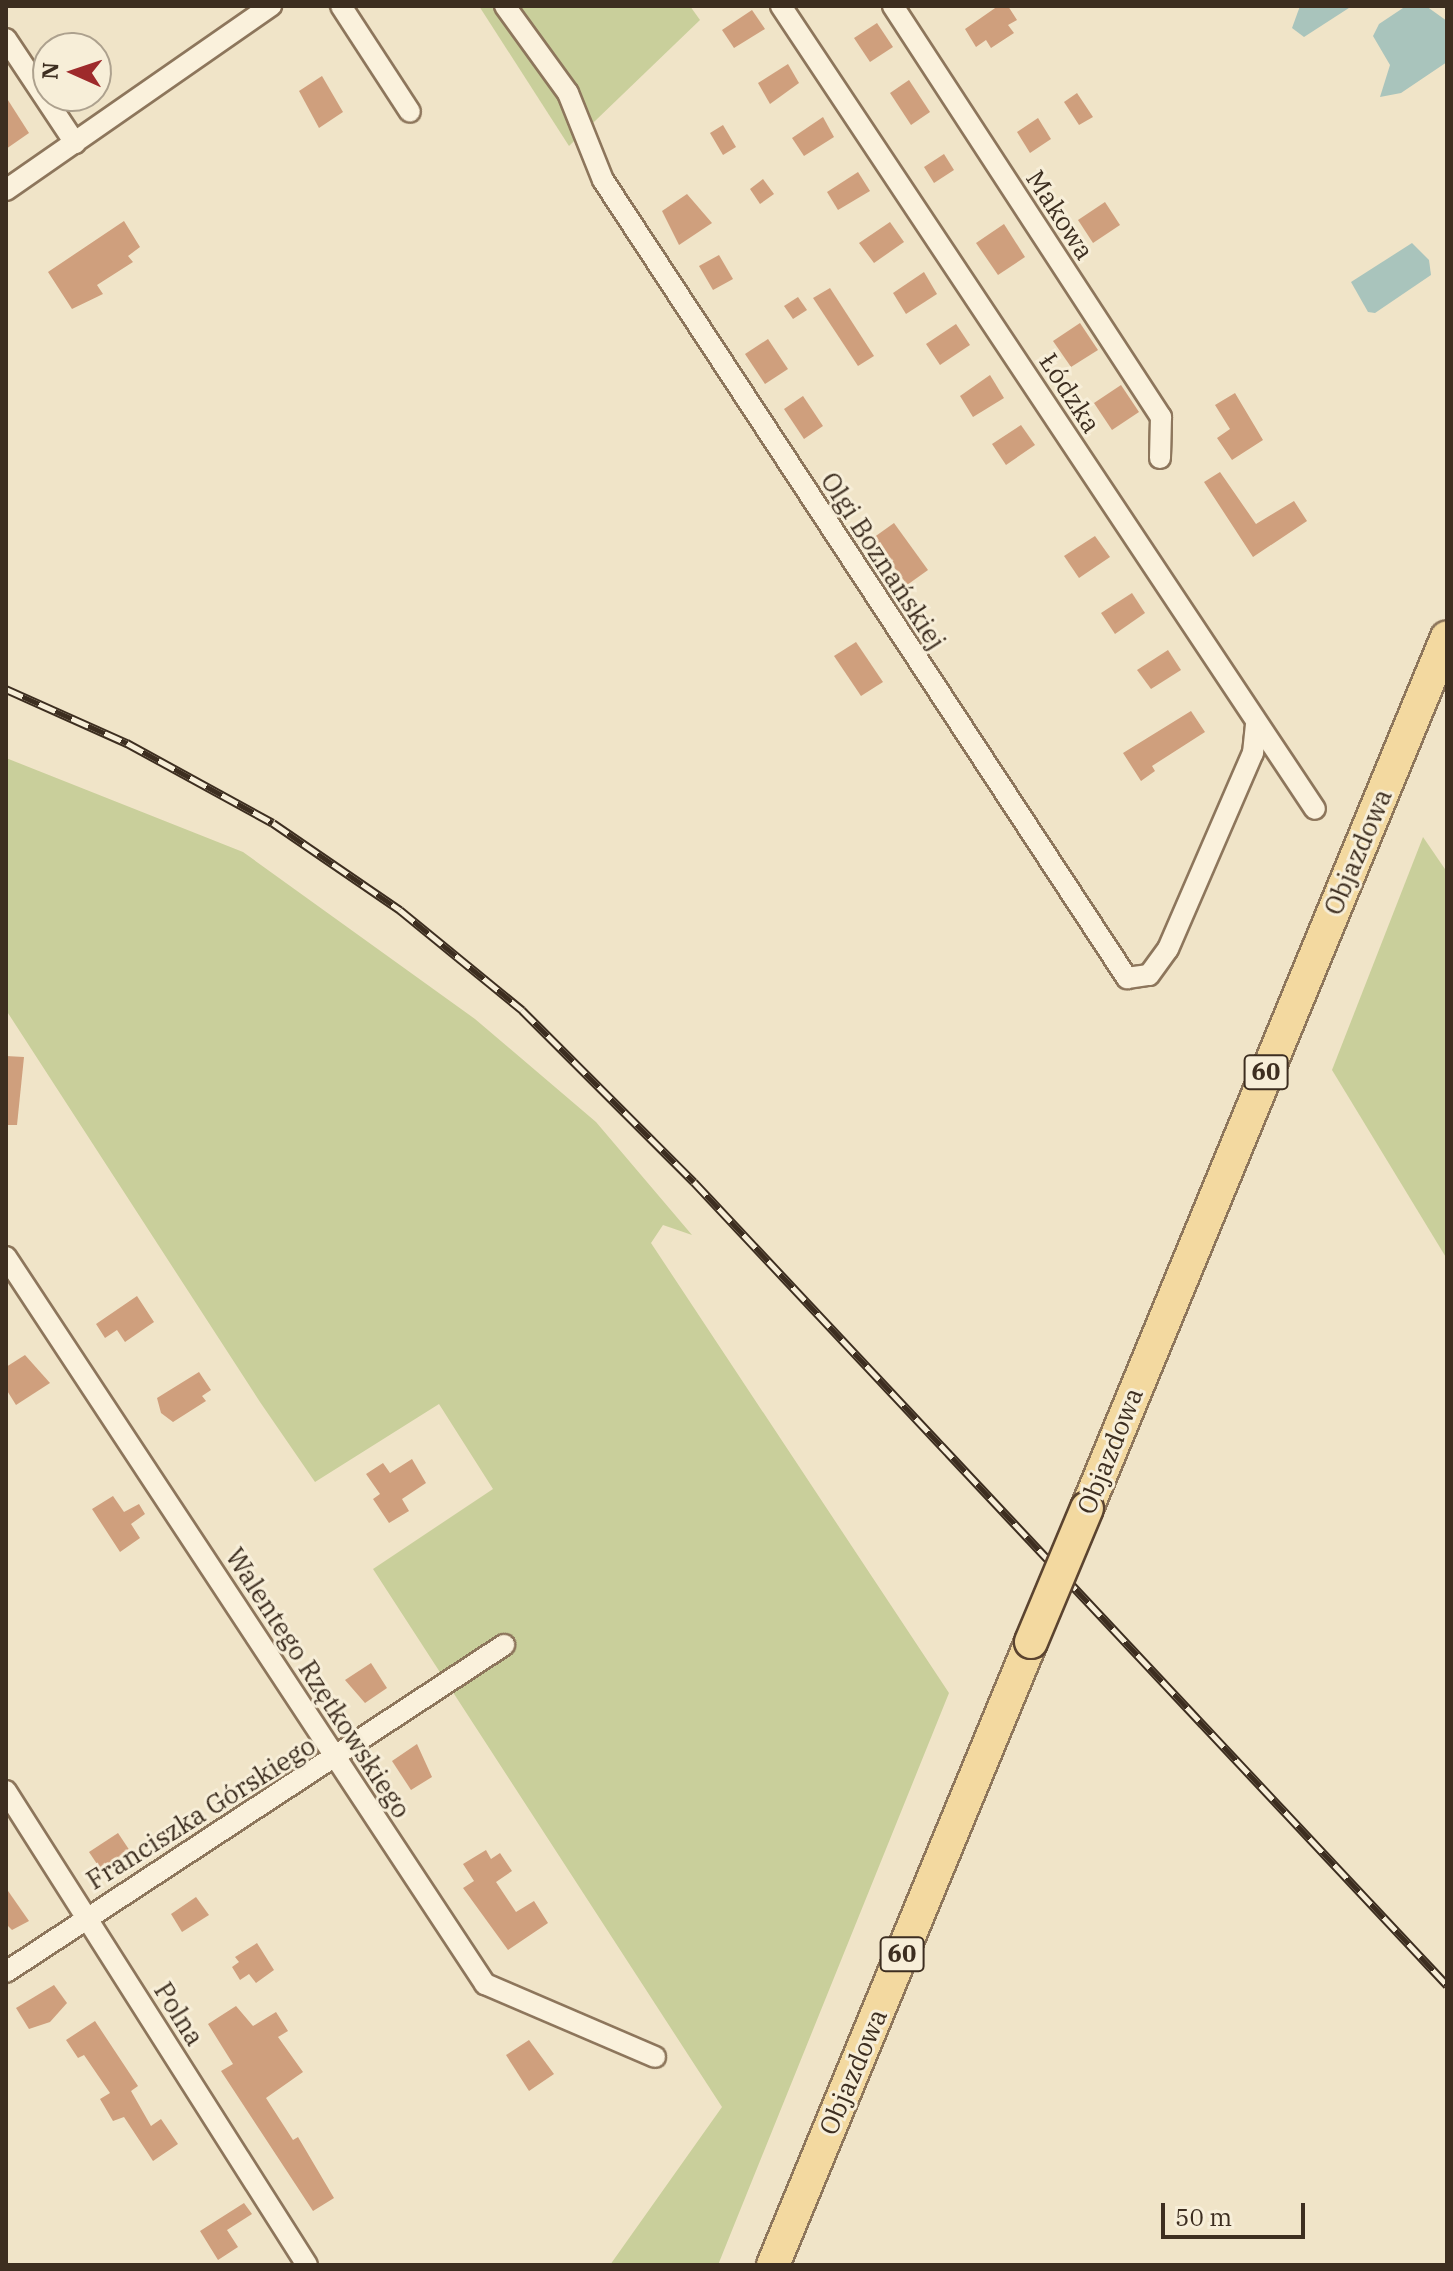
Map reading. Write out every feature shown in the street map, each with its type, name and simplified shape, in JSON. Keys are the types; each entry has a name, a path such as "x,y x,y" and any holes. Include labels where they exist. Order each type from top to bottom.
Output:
{"main road":[{"name":"Objazdowa","path":"773,2265 1447,637"}],"street":[{"path":"6,190 271,6"},
{"path":"341,6 410,112"},
{"name":"Olgi Boznańskiej","path":"505,6 581,118 603,180 1119,970 1134,979 1149,975 1168,949 1253,753 1256,724"},
{"name":"Łódzka","path":"781,6 1315,809"},
{"name":"Makowa","path":"893,6 1161,417 1160,458"},
{"path":"6,39 75,143"},
{"name":"Walentego Rzętkowskiego","path":"6,1257 485,1984 655,2057"},
{"name":"Franciszka Górskiego","path":"6,1972 86,1916 336,1759 504,1645"},
{"name":"Polna","path":"6,1791 307,2265"}],"green space":[{"path":"479,6 690,6 700,20 569,146"},
{"path":"6,758 243,852 475,1019 596,1122 692,1235 663,1225 651,1243 949,1693 718,2265 610,2265 722,2107 373,1569 493,1489 439,1404 315,1482 260,1402 6,1010"},
{"path":"1423,837 1447,872 1447,1259 1332,1070"}],"water":[{"path":"1300,6 1352,6 1304,37 1292,28"},
{"path":"1406,6 1426,6 1447,21 1447,62 1401,93 1380,97 1390,65 1373,36 1379,24"},
{"path":"1412,243 1429,260 1431,275 1375,313 1368,312 1351,282"}],"building":[{"path":"998,6 1008,6 1017,20 1008,25 1014,33 991,48 986,40 976,47 965,29"},
{"path":"752,10 765,29 734,48 722,30"},
{"path":"877,23 893,47 870,62 854,38"},
{"path":"788,64 799,83 770,104 758,83"},
{"path":"322,76 343,112 319,128 299,91"},
{"path":"909,80 930,112 911,125 890,93"},
{"path":"1077,93 1093,117 1079,125 1064,102"},
{"path":"6,97 29,133 6,149"},
{"path":"823,117 834,137 804,156 792,138"},
{"path":"1038,118 1051,139 1030,153 1017,132"},
{"path":"723,125 736,147 723,155 710,133"},
{"path":"944,154 954,170 934,183 924,167"},
{"path":"858,172 870,191 838,210 827,192"},
{"path":"763,179 774,194 760,204 750,189"},
{"path":"687,194 712,223 679,245 662,211"},
{"path":"1105,202 1120,225 1093,243 1078,220"},
{"path":"124,221 140,247 128,256 133,262 97,285 103,294 72,309 48,272"},
{"path":"890,222 904,242 874,263 859,243"},
{"path":"1004,224 1025,257 998,275 976,243"},
{"path":"719,255 733,279 713,290 699,266"},
{"path":"924,272 937,294 906,314 893,293"},
{"path":"830,288 874,356 858,366 813,298"},
{"path":"798,297 807,310 793,319 784,306"},
{"path":"1080,323 1098,350 1071,367 1053,341"},
{"path":"956,324 970,345 940,365 926,344"},
{"path":"768,339 788,369 765,384 745,354"},
{"path":"990,375 1004,398 973,417 960,396"},
{"path":"1121,385 1139,412 1112,430 1094,403"},
{"path":"1235,393 1263,440 1232,460 1217,438 1230,429 1215,405"},
{"path":"803,396 823,426 804,439 784,409"},
{"path":"1021,425 1035,445 1006,465 992,444"},
{"path":"1220,472 1256,524 1294,501 1307,521 1253,557 1204,482"},
{"path":"894,523 928,570 907,585 873,538"},
{"path":"1095,536 1110,557 1079,578 1064,556"},
{"path":"1132,593 1145,613 1115,634 1101,613"},
{"path":"856,642 883,682 861,696 834,656"},
{"path":"1168,650 1181,670 1151,689 1137,670"},
{"path":"1191,711 1205,732 1152,766 1155,771 1141,781 1123,753"},
{"path":"6,1056 24,1057 17,1125 6,1125"},
{"path":"137,1296 154,1322 125,1342 117,1330 105,1338 96,1324"},
{"path":"25,1355 50,1383 16,1405 6,1389 6,1367"},
{"path":"199,1372 211,1390 202,1396 206,1401 173,1422 161,1413 157,1398"},
{"path":"412,1459 426,1483 402,1499 409,1511 389,1523 373,1499 380,1494 366,1474 383,1463 390,1473"},
{"path":"113,1496 124,1512 139,1504 145,1514 131,1524 140,1538 120,1552 92,1509"},
{"path":"371,1663 387,1688 365,1703 345,1680"},
{"path":"417,1744 432,1777 411,1790 392,1761"},
{"path":"118,1833 130,1851 101,1870 89,1852"},
{"path":"486,1850 491,1859 500,1853 512,1871 496,1882 516,1912 534,1901 548,1923 508,1950 463,1888 474,1881 463,1864"},
{"path":"6,1888 29,1921 12,1930 6,1924"},
{"path":"196,1897 209,1915 182,1932 171,1914"},
{"path":"257,1943 274,1970 256,1983 249,1974 240,1980 232,1967 239,1962 235,1957"},
{"path":"54,1985 67,2003 50,2022 29,2029 16,2008"},
{"path":"236,2006 253,2026 276,2012 288,2031 278,2037 303,2072 266,2098 293,2140 298,2137 334,2198 313,2211 221,2071 233,2064 208,2024"},
{"path":"95,2021 138,2086 131,2091 151,2126 161,2119 178,2144 153,2161 124,2117 113,2121 100,2099 110,2093 84,2055 78,2058 66,2040"},
{"path":"529,2040 554,2074 529,2091 506,2055"},
{"path":"244,2203 252,2214 227,2230 238,2247 218,2260 200,2231"}],"railway":[{"path":"6,689 127,743 273,823 400,910 522,1010 694,1182 1447,1985"}]}
